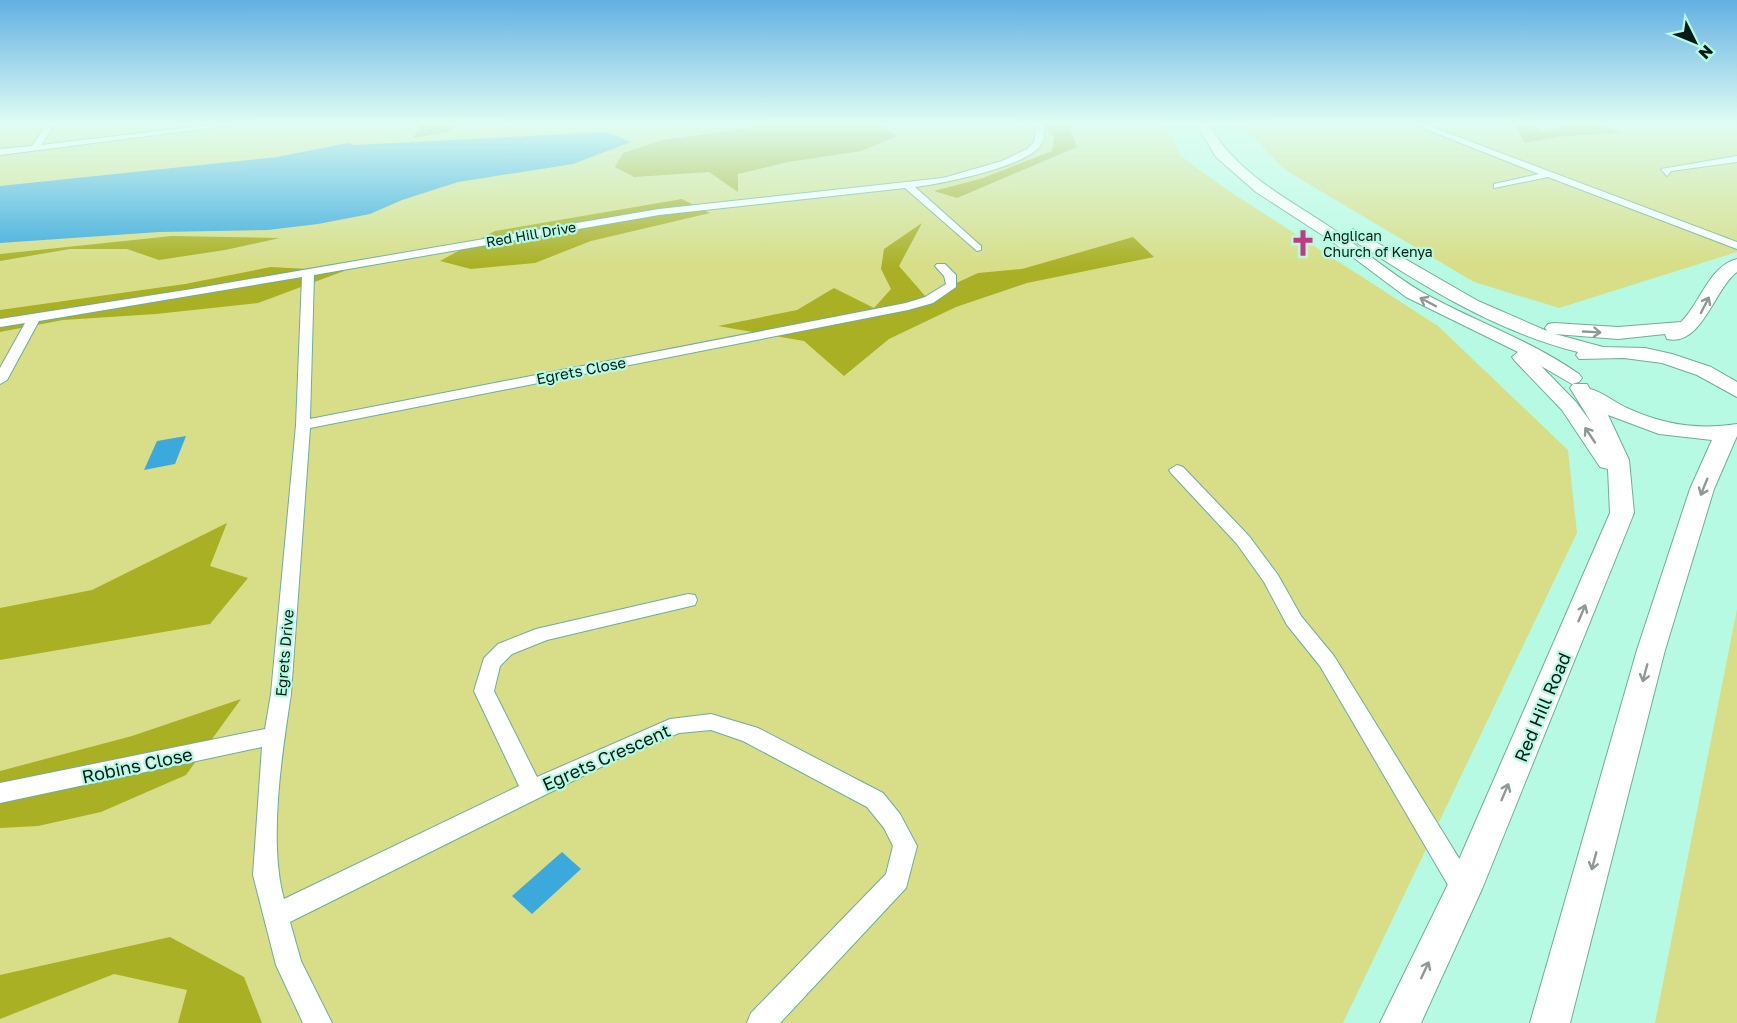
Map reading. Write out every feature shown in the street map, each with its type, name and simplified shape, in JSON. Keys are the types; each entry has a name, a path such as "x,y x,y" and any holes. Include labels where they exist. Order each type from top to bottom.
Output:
{"main road":[{"path":"1222,172 1264,205 1385,274"},
{"path":"1241,172 1421,299 1559,343 1600,352 1621,352 1669,360 1693,368 1737,391"},
{"path":"1259,172 1467,313 1545,357 1576,383 1616,411 1643,422 1701,434 1731,432"},
{"path":"1621,352 1666,338 1689,327 1703,311 1720,279 1737,264"},
{"path":"1467,313 1589,333 1689,327"},
{"path":"1467,313 1533,366 1569,406 1623,484"},
{"path":"1576,383 1571,369 1575,361 1600,352"},
{"name":"Red Hill Road","path":"1401,1023 1464,889 1622,513 1623,484 1616,446 1576,383"},
{"path":"1550,1023 1651,650 1702,489 1731,432"}],"street":[{"name":"Red Hill Drive","path":"0,323 308,273 659,212 907,185 961,178 979,172"},
{"path":"1545,172 1737,246"},
{"path":"1497,186 1551,174"},
{"path":"907,185 977,248"},
{"name":"Egrets Close","path":"303,425 908,306 944,293 952,285 950,275 941,267"},
{"name":"Egrets Drive","path":"308,273 303,425 281,694 274,736 267,818 266,875 289,965 318,1023"},
{"path":"0,380 34,318"},
{"path":"1177,470 1243,540 1272,579 1294,620 1327,661 1464,889"},
{"path":"532,790 484,691 491,663 506,649 543,634 688,600"},
{"name":"Egrets Crescent","path":"276,916 532,790 677,725 711,722 750,734 875,800 892,820 905,846 897,880 761,1023"},
{"name":"Robins Close","path":"0,793 274,736"}],"green space":[{"path":"0,172 1202,172 1438,326 1568,450 1577,533 1343,1023 0,1023"},
{"path":"1288,172 1737,172 1737,252 1559,308 1474,282"},
{"path":"1737,609 1737,1023 1655,1023"}],"shaded area":[{"path":"624,172 747,172 738,174 738,192 709,172 634,177"},
{"path":"999,172 1019,172 957,198 934,191"},
{"path":"682,199 710,213 591,241 535,263 471,269 440,261 495,231"},
{"path":"922,223 899,266 926,297 978,273 1022,269 1133,237 1154,257 1027,283 956,307 889,339 844,376 804,341 718,326 797,310 834,288 874,308 891,289 881,269 884,249"},
{"path":"172,236 280,238 225,250 159,260 127,249 70,249 0,261 0,254"},
{"path":"271,267 344,271 258,303 156,314 63,320 0,332 0,310 185,284"},
{"path":"227,523 210,566 248,578 210,624 0,660 0,608 92,590"},
{"path":"241,699 186,775 101,812 38,826 0,828 0,771 132,736"},
{"path":"170,937 244,977 262,1023 178,1023 187,990 114,974 0,1019 0,975"}],"water":[{"path":"136,172 524,172 458,182 402,200 370,214 318,224 268,230 159,232 0,243 0,186"},
{"path":"186,436 175,464 144,470 157,441"},
{"path":"562,852 581,869 532,914 512,896"}],"place":[{"name":"Anglican Church of Kenya","path":"1303,243"}]}
